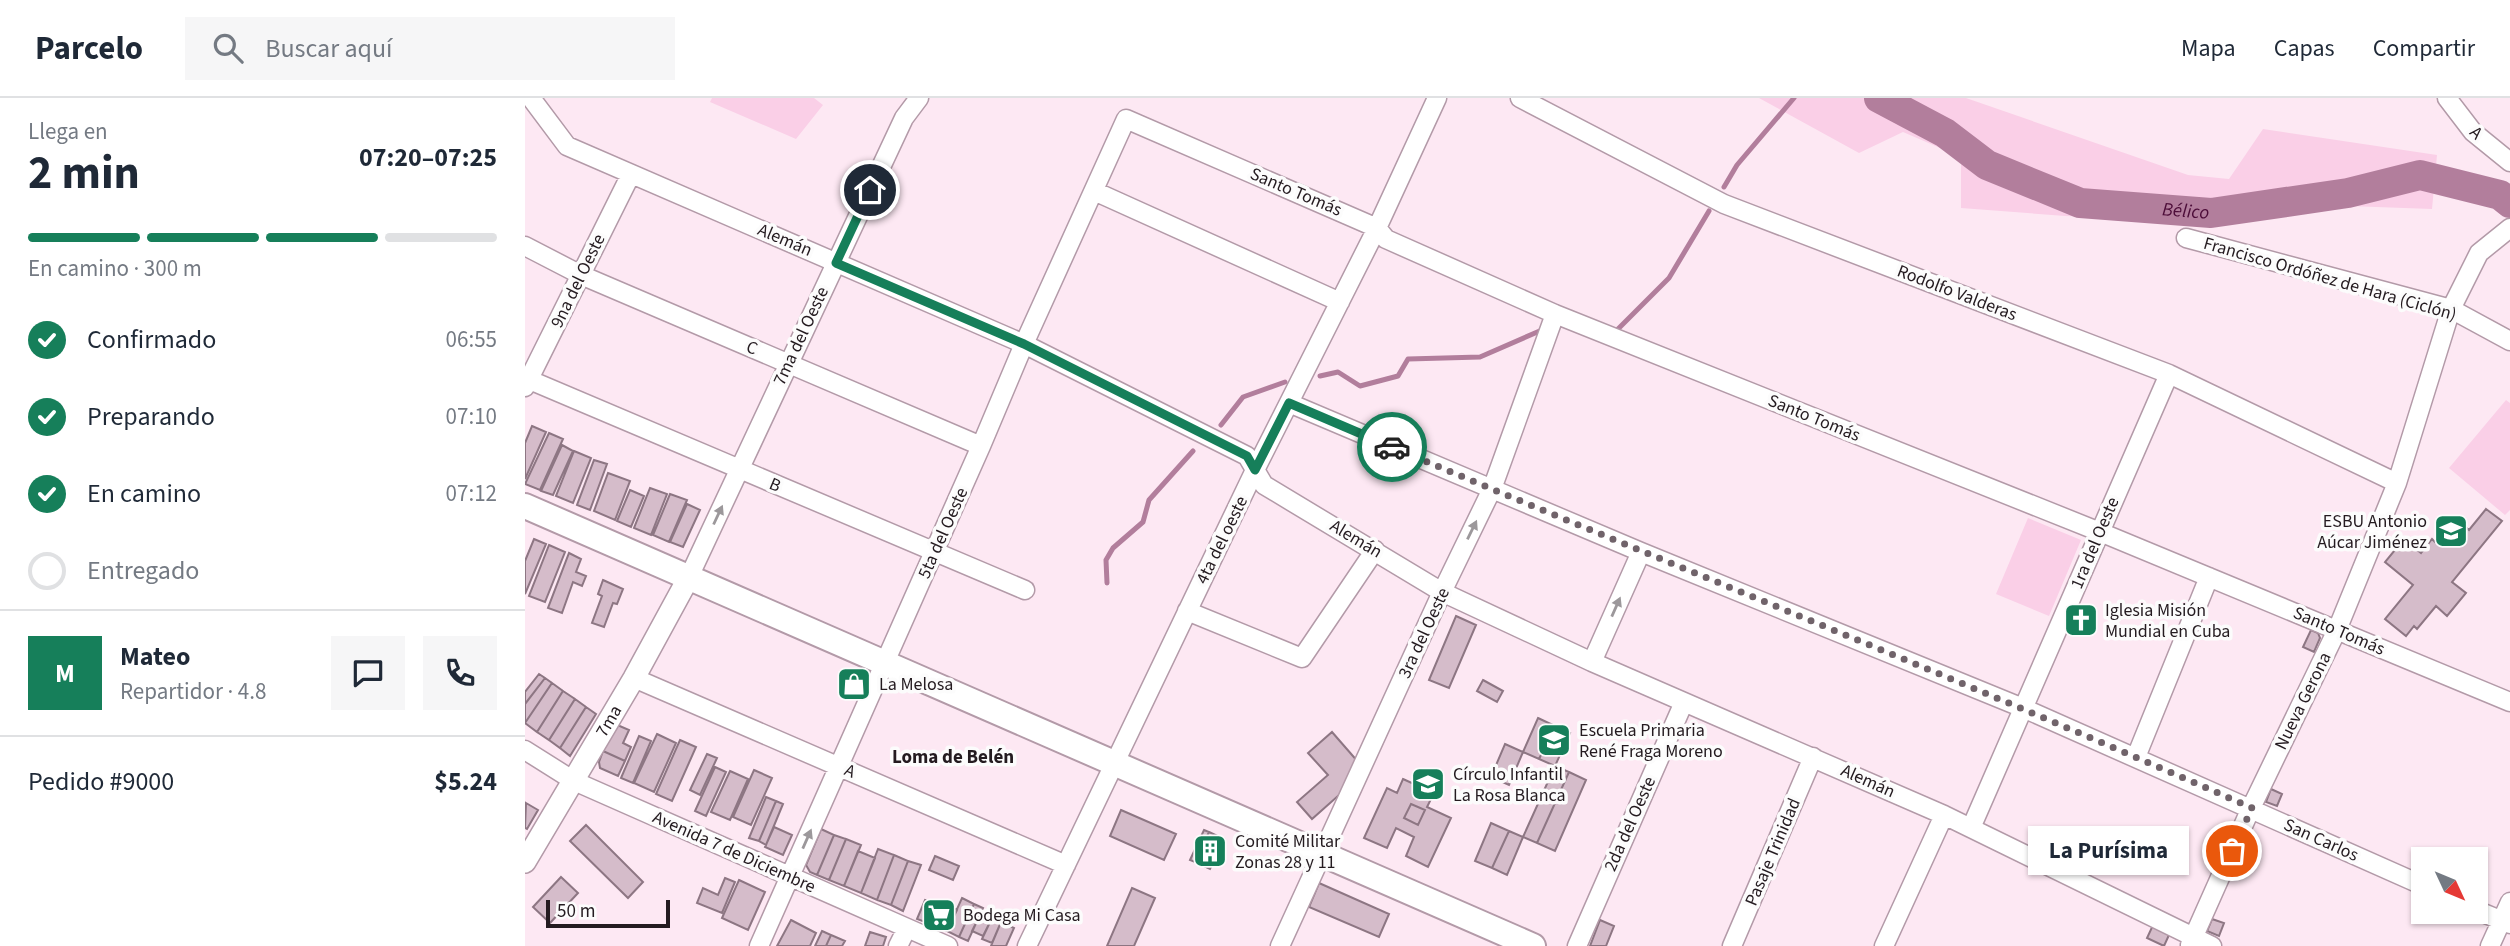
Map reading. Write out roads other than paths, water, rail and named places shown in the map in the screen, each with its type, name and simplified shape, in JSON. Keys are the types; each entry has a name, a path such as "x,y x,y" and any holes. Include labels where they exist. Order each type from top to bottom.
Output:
{"main road":[{"path":"525,506 685,584 1320,861 1503,946"},
{"path":"525,523 685,584"},
{"path":"1320,861 1533,946"}],"street":[{"name":"Alemán","path":"531,98 567,146 1024,344 1247,456 1264,485 1443,592 1592,662 1944,815 2192,942 2212,946"},
{"name":"7ma del Oeste","path":"685,584 904,118 919,98"},
{"name":"4ta del oeste","path":"1027,946 1255,470 1377,228 1437,98"},
{"name":"Rodolfo Valderas","path":"1520,98 1724,204 2169,374 2397,483"},
{"name":"A","path":"2447,98 2473,132 2510,162"},
{"name":"Santo Tomás","path":"1126,119 1377,228 1386,239 1555,314 2100,532 2510,702"},
{"name":"5ta del Oeste","path":"759,946 1126,119"},
{"name":"9na del Oeste","path":"526,382 631,174"},
{"path":"1094,191 1340,302"},
{"name":"Nueva Gerona","path":"2192,942 2337,630 2397,483 2451,309 2479,253 2510,228"},
{"name":"Francisco Ordóñez de Hara (Ciclón)","path":"2186,238 2451,309 2510,341"},
{"name":"C","path":"525,246 581,275 981,446"},
{"name":"3ra del Oeste","path":"1280,946 1492,489 1555,314"},
{"name":"1ra del Oeste","path":"1971,828 2169,374"},
{"name":"B","path":"526,382 1025,590"},
{"name":"San Carlos","path":"1289,403 2136,757 2411,880"},
{"path":"1187,611 1301,658 1375,550"},
{"path":"1592,662 1641,552"},
{"path":"2136,757 2209,577"},
{"name":"7ma","path":"525,862 634,678 685,584"},
{"name":"A","path":"634,678 1066,865"},
{"name":"2da del Oeste","path":"1577,946 1684,702"},
{"name":"Avenida 7 de Diciembre","path":"525,750 574,781 948,946"},
{"name":"Pasaje Trinidad","path":"1732,946 1813,757"},
{"path":"1884,946 1944,815"},
{"path":"2490,946 2506,923 2510,902"},
{"path":"2489,916 2506,923"},
{"path":"898,946 907,928"}],"waterway":[{"path":"1724,187 1737,165 1794,98"},
{"name":"Bélico","path":"1879,98 1945,133 1987,165 2080,203 2211,213 2348,193 2420,175 2500,195 2510,203"},
{"path":"1613,330 1616,331 1669,278 1709,211"},
{"path":"1320,376 1338,372 1360,386 1398,376 1408,359 1480,357 1542,330"},
{"path":"1221,425 1243,397 1285,382"},
{"path":"1107,583 1106,560 1113,548 1143,522 1149,500 1193,451"}],"place":[{"name":"ESBU Antonio Aúcar Jiménez","path":"2451,531"},
{"name":"Iglesia Misión Mundial en Cuba","path":"2081,620"},
{"name":"La Melosa","path":"854,684"},
{"name":"Escuela Primaria René Fraga Moreno","path":"1554,740"},
{"name":"Círculo Infantil La Rosa Blanca","path":"1428,784"},
{"name":"Comité Militar Zonas 28 y 11","path":"1210,851"},
{"name":"La Purísima","path":"2232,851"},
{"name":"Bodega Mi Casa","path":"939,915"}],"district":[{"name":"Loma de Belén","path":"953,757"}]}
